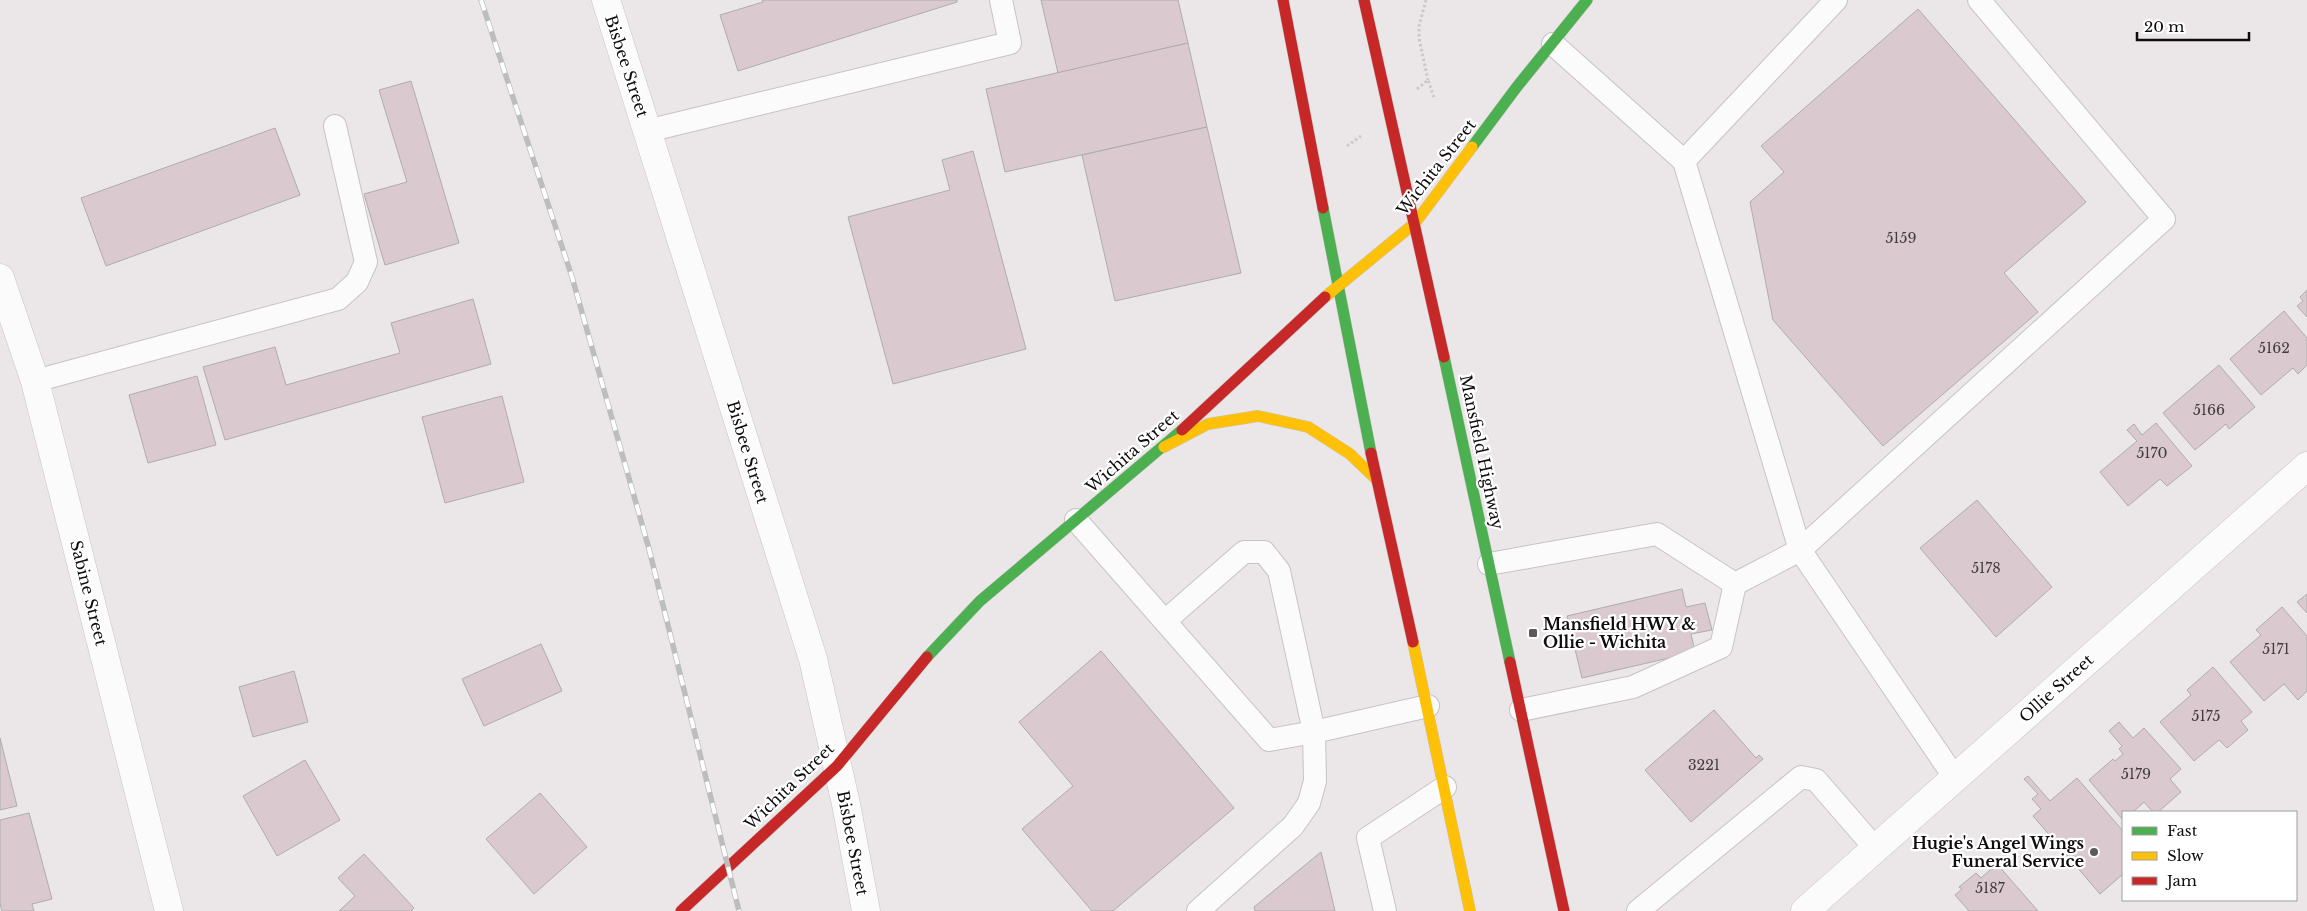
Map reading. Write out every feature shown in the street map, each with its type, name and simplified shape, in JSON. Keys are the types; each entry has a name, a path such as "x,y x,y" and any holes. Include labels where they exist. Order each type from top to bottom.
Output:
{"main road":[{"path":"1283,0 1376,479 1428,706 1470,911"},
{"name":"Mansfield Highway","path":"1364,0 1415,223 1564,911"},
{"name":"Wichita Street","path":"681,911 837,766 911,674 980,601 1164,447 1338,285 1415,223 1516,88 1587,0"},
{"path":"1164,447 1208,424 1258,416 1308,427 1350,454 1376,479"}],"street":[{"name":"Bisbee Street","path":"606,0 813,659 866,911"},
{"name":"Sabine Street","path":"0,278 35,381 169,911"},
{"name":"Ollie Street","path":"1819,906 1875,848 2307,466"}],"lane":[{"path":"647,131 1010,43 1001,0"},
{"path":"1684,161 1836,0"},
{"path":"1521,710 1633,687 1721,646 1735,584 1800,550 2164,219 1979,0"},
{"path":"1553,44 1684,161 1800,550 1955,778"},
{"path":"35,381 338,299 357,282 366,262 335,126"},
{"path":"1076,520 1269,740 1314,732 1428,706"},
{"path":"1489,564 1657,534 1735,584"},
{"path":"1165,621 1244,552 1264,552 1279,570 1314,732 1314,781 1309,803 1293,826 1198,911"},
{"path":"1648,908 1801,777 1816,780 1875,848"},
{"path":"1385,911 1368,838 1444,787"}],"path":[{"path":"1426,0 1419,26 1419,38 1428,80 1434,97"},
{"path":"1413,92 1428,80"},
{"path":"1347,146 1362,136"}],"building":[{"path":"762,0 957,0 957,2 738,71 720,15 763,2"},
{"path":"1041,0 1178,0 1188,43 1058,73"},
{"path":"1918,9 2086,202 2004,273 2038,312 1883,446 1773,320 1750,202 1784,172 1761,146"},
{"path":"1188,43 1207,127 1005,172 986,89"},
{"path":"411,81 459,243 385,265 364,194 407,182 379,90"},
{"path":"1207,127 1241,273 1115,301 1082,155"},
{"path":"275,128 300,195 106,266 81,198"},
{"path":"973,151 1026,349 893,384 848,217 950,190 942,160"},
{"path":"2307,290 2307,317 2297,306 2303,301 2300,297"},
{"path":"473,299 491,364 225,440 203,367 275,347 286,385 400,353 391,323"},
{"path":"2284,311 2307,338 2307,365 2298,374 2293,368 2261,395 2230,359"},
{"path":"2219,365 2255,407 2229,429 2226,424 2195,450 2163,413"},
{"path":"197,376 216,445 148,463 129,395"},
{"path":"502,396 524,482 445,503 422,417"},
{"path":"2156,423 2192,466 2167,486 2160,479 2128,506 2100,472 2137,441 2127,430 2134,424 2142,435"},
{"path":"1977,500 2052,587 1996,637 1920,548"},
{"path":"1682,589 1686,607 1705,603 1712,630 1691,634 1695,652 1582,678 1567,616"},
{"path":"2307,594 2307,613 2297,602"},
{"path":"2282,607 2307,636 2307,691 2298,700 2284,684 2264,701 2230,662 2261,635 2256,630"},
{"path":"541,644 562,691 484,726 462,679"},
{"path":"1101,651 1234,808 1113,911 1092,911 1022,829 1073,786 1019,722"},
{"path":"2213,667 2252,712 2241,721 2248,730 2227,748 2219,740 2194,761 2160,722 2191,695 2187,690"},
{"path":"294,671 308,722 253,737 239,687"},
{"path":"1714,710 1756,758 1759,755 1763,759 1691,822 1645,770"},
{"path":"2119,722 2133,738 2144,728 2181,769 2170,779 2181,792 2159,811 2152,811 2144,802 2134,811 2122,811 2122,819 2089,780 2113,759 2115,761 2123,754 2119,749 2122,746 2109,731"},
{"path":"0,738 17,806 0,810"},
{"path":"305,760 340,820 277,856 243,796"},
{"name":"Hugie's Angel Wings Funeral Service","path":"2028,776 2050,801 2077,778 2122,830 2122,875 2100,894 2033,816 2041,809 2032,799 2038,794 2024,779"},
{"path":"540,793 587,847 534,894 486,839"},
{"path":"29,813 52,899 32,904 34,911 2,911 0,904 0,820"},
{"path":"1321,852 1335,911 1255,911 1254,907"},
{"path":"364,854 414,908 411,911 339,911 355,896 338,878"},
{"path":"1997,864 2038,911 1969,911 1955,895 1962,889 1959,887 1976,873 1981,878"}],"railway":[{"path":"481,0 572,277 649,549 739,911"}],"traffic: fast":[{"path":"1472,147 1516,88 1587,0"},
{"path":"1323,208 1371,453"},
{"path":"1444,357 1510,662"},
{"path":"927,657 980,601 1182,430"}],"traffic: slow":[{"path":"1325,297 1415,223 1472,147"},
{"path":"1164,447 1208,424 1258,416 1308,427 1350,454 1376,479"},
{"path":"1413,642 1470,911"}],"traffic: jam":[{"path":"1283,0 1323,208"},
{"path":"1364,0 1444,357"},
{"path":"1182,430 1325,297"},
{"path":"1371,453 1413,642"},
{"path":"681,911 837,766 927,657"},
{"path":"1510,662 1564,911"}],"place":[{"name":"Mansfield HWY & Ollie - Wichita","path":"1533,633"},
{"name":"Hugie's Angel Wings Funeral Service","path":"2094,852"}]}
